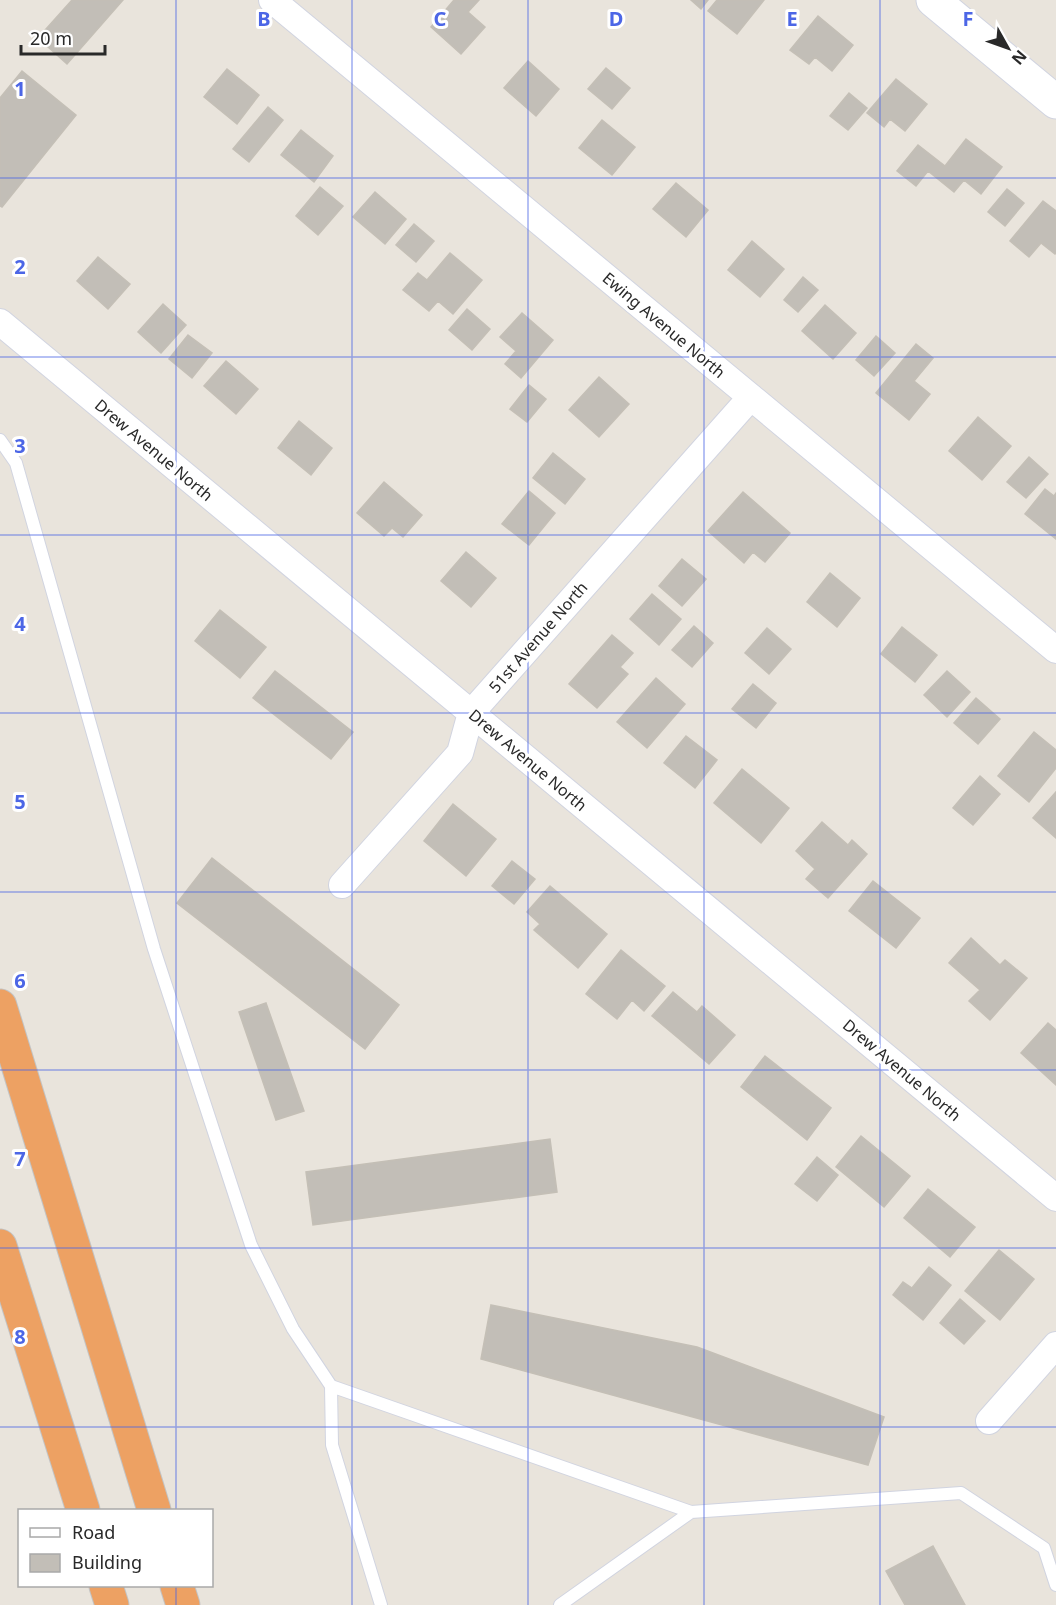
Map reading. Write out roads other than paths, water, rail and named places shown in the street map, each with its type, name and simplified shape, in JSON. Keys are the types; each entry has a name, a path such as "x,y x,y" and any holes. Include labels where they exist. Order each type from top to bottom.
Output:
{"highway":[{"path":"0,1006 154,1509"},
{"path":"0,1246 83,1509"},
{"path":"106,1587 112,1605"},
{"path":"177,1587 183,1605"}],"street":[{"name":"Ewing Avenue North","path":"273,0 1056,650"},
{"path":"933,0 1056,102"},
{"name":"Drew Avenue North","path":"1,324 1056,1198"},
{"name":"51st Avenue North","path":"342,885 460,753 471,713 750,397"},
{"path":"989,1421 1056,1345"}],"lane":[{"path":"0,440 16,463 154,949 251,1245 293,1329 331,1386 332,1445 381,1605"},
{"path":"331,1386 691,1512 962,1493 1044,1548 1056,1559"},
{"path":"560,1605 691,1512"},
{"path":"1044,1548 1056,1586"}]}
